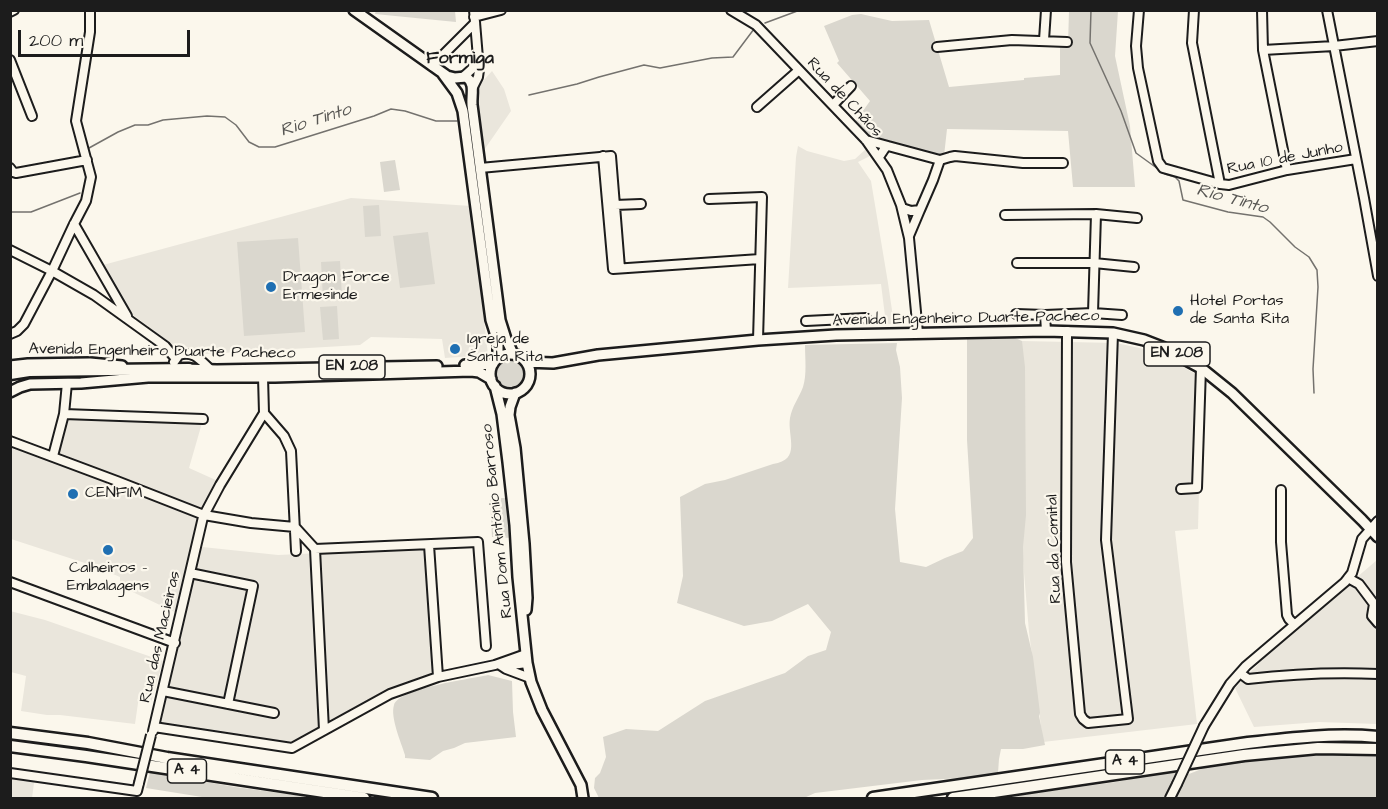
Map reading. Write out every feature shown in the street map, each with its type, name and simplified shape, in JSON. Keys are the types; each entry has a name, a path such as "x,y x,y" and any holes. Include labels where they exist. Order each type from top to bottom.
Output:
{"highway":[{"path":"10,381 87,373 189,369"},
{"path":"10,374 29,371 148,377"},
{"name":"A 4","path":"10,733 88,743 167,758 432,798"},
{"name":"A 4","path":"873,798 1248,743 1310,736 1377,736"},
{"name":"A 4","path":"10,746 364,798"},
{"name":"A 4","path":"953,798 1244,755 1318,748 1377,749"}],"main road":[{"path":"354,10 441,72 451,77 466,77 471,81 471,100 500,320 513,354"},
{"path":"441,72 456,91 465,95 472,88"},
{"path":"462,77 455,81 456,91 463,111 491,320 498,342 496,361 491,371 493,382"},
{"name":"Avenida Engenheiro Duarte Pacheco","path":"526,362 553,363 598,355 836,335 1046,331 1113,333 1162,347 1202,368 1232,393 1374,533"},
{"name":"EN 208","path":"496,361 506,354 513,354 526,362"},
{"name":"Avenida Engenheiro Duarte Pacheco","path":"10,366 90,363 211,370 472,365 496,361"},
{"path":"526,362 530,369 530,377"},
{"name":"Avenida Engenheiro Duarte Pacheco","path":"530,377 553,363"},
{"name":"Avenida Engenheiro Duarte Pacheco","path":"10,392 30,384 114,381 148,377 263,377 471,371 478,372 493,382"},
{"name":"EN 208","path":"493,382 500,391 508,394 522,390 528,384 530,377"},
{"name":"Rua Dom António Barroso","path":"493,382 500,406 508,462 524,631"},
{"name":"Rua Dom António Barroso","path":"515,393 509,415 515,448 524,544 527,598 524,631"},
{"path":"524,631 530,678 542,710 581,785 583,798"}],"street":[{"path":"10,334 24,324 86,201 91,177 76,121 90,32 90,10"},
{"path":"432,66 474,17 501,10"},
{"name":"Rua de Chãos","path":"731,10 756,25 867,140 879,157 896,190 909,238 918,333"},
{"path":"1044,40 1046,10"},
{"path":"1139,10 1136,46 1138,68 1158,161 1163,168 1220,184 1192,43 1194,10"},
{"path":"1262,10 1263,50 1287,170"},
{"path":"1328,10 1365,199 1377,276"},
{"path":"472,88 479,70 474,17"},
{"path":"937,47 1000,40 1067,42"},
{"path":"1263,50 1377,41"},
{"path":"462,77 472,69 477,52"},
{"path":"10,60 32,116"},
{"path":"757,107 799,70"},
{"path":"833,105 851,86"},
{"path":"10,93 21,89"},
{"path":"867,140 940,160 955,156 1023,163 1063,163"},
{"path":"879,157 888,146"},
{"path":"468,149 475,166 480,168"},
{"path":"473,188 476,181 475,170 480,168 607,156"},
{"path":"607,156 615,205 620,268"},
{"path":"607,156 613,269 760,259"},
{"name":"Rua 10 de Junho","path":"1220,184 1229,185 1287,170 1356,159"},
{"path":"10,168 16,172 87,160"},
{"path":"909,238 940,160"},
{"path":"709,199 762,197 758,340"},
{"path":"615,205 641,204"},
{"path":"902,208 911,211 920,210"},
{"path":"1092,313 1096,214"},
{"path":"1005,215 1096,214 1137,218"},
{"path":"74,224 129,320"},
{"path":"10,250 94,295 165,346 176,358"},
{"path":"1017,263 1094,263 1134,267"},
{"path":"1016,314 1122,315"},
{"path":"1045,315 1046,331"},
{"path":"806,321 866,318"},
{"path":"835,320 836,335"},
{"name":"Rua da Comital","path":"1067,331 1067,583 1080,714 1088,723 1128,719 1106,540 1113,333"},
{"path":"165,346 189,353 200,359 211,370"},
{"path":"168,368 179,355 189,353"},
{"path":"1181,489 1197,488 1202,368"},
{"path":"263,377 264,413 284,436 291,451 296,551"},
{"path":"53,456 64,414 67,383"},
{"name":"Rua das Macieiras","path":"10,773 137,791 204,515 264,413"},
{"path":"64,414 203,419"},
{"path":"10,441 204,515 251,524 295,526 315,549 324,730"},
{"path":"1281,490 1281,542 1286,603 1289,619 1294,624"},
{"path":"1170,798 1204,726 1230,684 1246,666 1348,578 1352,573 1362,539 1374,533 1377,521"},
{"path":"315,549 478,542 486,646"},
{"path":"429,545 438,677"},
{"path":"190,573 253,586 228,704"},
{"path":"1348,578 1359,584 1374,604 1372,616 1377,623"},
{"path":"10,582 174,643"},
{"path":"153,731 292,748 390,694 438,677 527,658"},
{"path":"498,665 530,678"},
{"path":"1240,673 1248,679 1336,672 1377,675"},
{"path":"163,691 274,713"}],"shaded area":[{"path":"376,10 455,11 456,22 375,14"},
{"path":"1069,11 1118,11 1115,56 1130,126 1135,187 1073,187 1068,131 947,129 944,156 870,138 855,122 870,101 837,63 839,61 824,26 852,15 861,14 892,21 929,20 949,87 1060,75 1060,45 1068,45"},
{"path":"492,71 504,89 511,111 482,153 476,100 479,87"},
{"path":"798,146 807,151 844,161 855,159 866,149 872,155 858,162 871,181 894,324 886,324 881,284 788,288"},
{"path":"395,160 400,190 384,192 380,162"},
{"path":"351,198 471,206 488,355 445,358 442,339 371,337 360,345 205,354 173,345 129,312 103,265"},
{"path":"379,205 381,236 365,237 363,206"},
{"path":"428,232 435,284 400,288 393,236"},
{"name":"Dragon Force Ermesinde","path":"298,238 305,332 244,336 237,242"},
{"path":"340,261 342,297 323,298 321,262"},
{"path":"337,306 339,339 323,340 320,307"},
{"path":"997,336 1022,341 1025,367 1026,515 1023,547 1025,623 1033,657 1039,716 1045,745 1023,749 1001,749 998,773 815,793 804,798 599,798 594,788 595,778 600,773 606,757 603,737 626,729 658,731 705,701 785,673 808,656 826,650 831,632 808,604 772,621 744,626 677,603 683,576 680,497 705,484 782,462 787,458 791,446 790,418 804,382 805,345 897,343 902,398 895,509 900,562 926,567 963,551 973,538 967,440 967,338"},
{"path":"1022,341 1116,343 1158,352 1202,378 1198,529 1175,531 1197,724 1043,742 1029,632 1022,549"},
{"path":"510,359 520,363 524,373 520,383 510,387 500,383 496,373 500,363"},
{"path":"61,417 202,423 189,468 218,481 193,546 278,555 425,548 433,675 389,690 290,744 159,722 183,616 120,586 120,577 94,566 11,539 10,439 49,452 52,449"},
{"path":"490,498 507,498 512,538 492,537"},
{"path":"1377,560 1377,724 1319,722 1254,727 1235,688 1271,651"},
{"path":"10,611 45,620 163,661 151,703 147,701 147,698 139,696 135,724 21,711 26,676 11,672"},
{"path":"488,675 512,681 516,737 465,743 443,751 430,760 405,758 393,716 394,705 399,699 421,689"},
{"path":"1339,754 1377,755 1377,798 999,798 1116,782 1171,771 1187,774 1205,767 1226,764"},
{"path":"150,772 235,787 318,798 202,798 146,788"},
{"path":"11,778 33,781 32,798 11,798"}],"waterway":[{"name":"Rio Tinto","path":"765,23 800,10"},
{"name":"Rio Tinto","path":"1091,10 1090,43 1121,111 1136,153 1165,174 1175,177 1179,181 1183,200 1228,212 1263,217 1309,257 1317,270 1314,393"},
{"name":"Rio Tinto","path":"529,95 644,65 660,68 712,58 733,57 754,29"},
{"name":"Rio Tinto","path":"89,148 135,125 207,116 225,117 236,125 249,142 259,147 275,147 391,109 436,121 457,121"},
{"name":"Rio Tinto","path":"10,212 31,212 80,193"}],"place":[{"name":"Dragon Force Ermesinde","path":"271,287"},
{"name":"Hotel Portas de Santa Rita","path":"1178,311"},
{"name":"Igreja de Santa Rita","path":"455,349"},
{"name":"CENFIM","path":"73,494"},
{"name":"Calheiros - Embalagens","path":"108,550"}],"district":[{"name":"Formiga","path":"460,59"}]}
